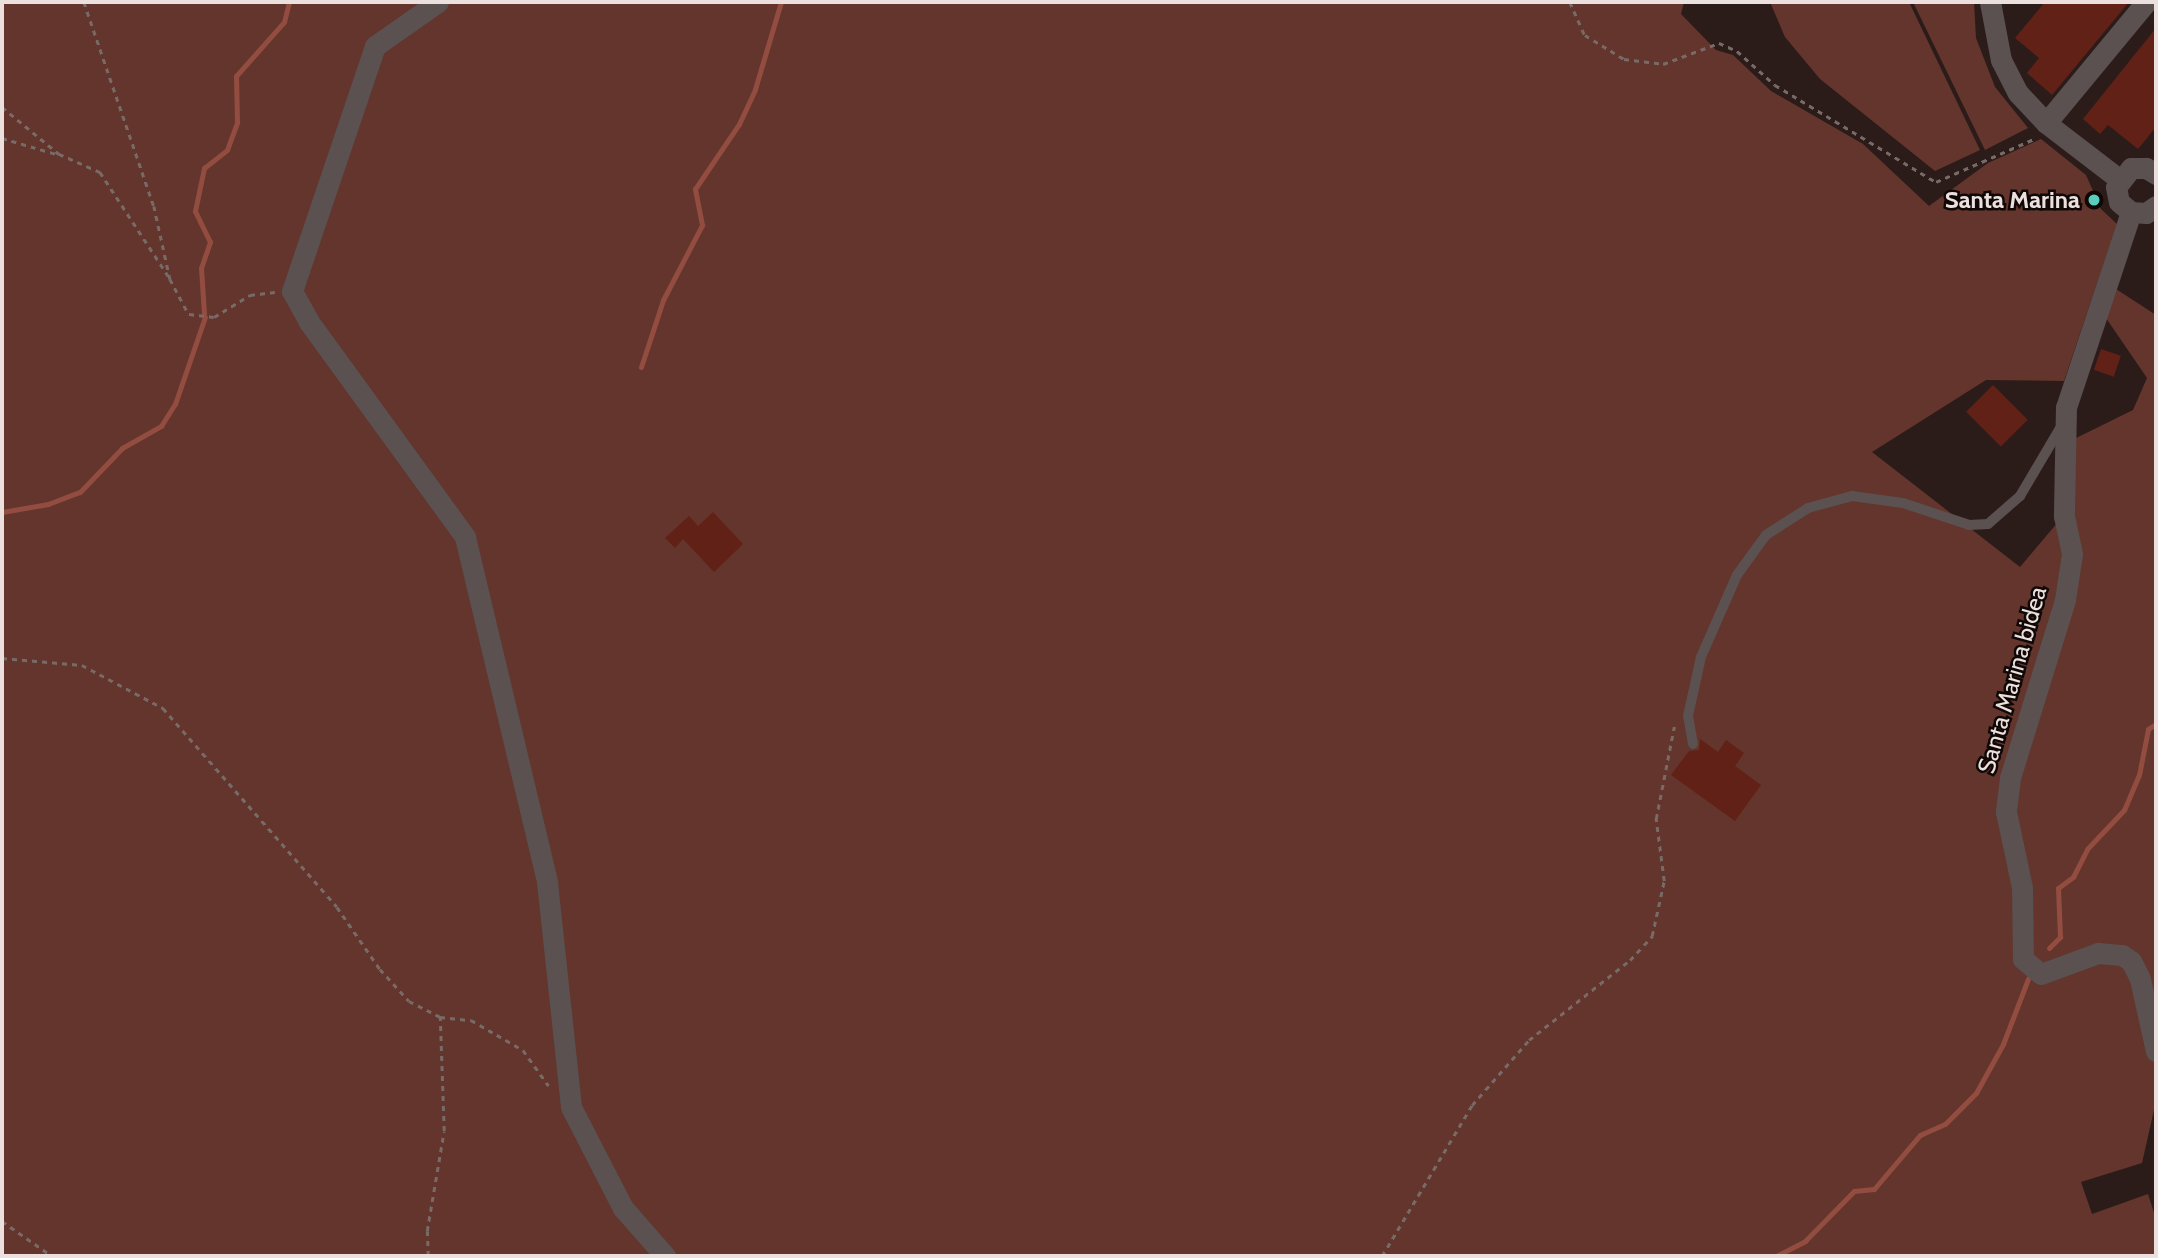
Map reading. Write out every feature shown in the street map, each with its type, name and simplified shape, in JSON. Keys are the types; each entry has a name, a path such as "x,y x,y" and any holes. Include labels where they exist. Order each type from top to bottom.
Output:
{"street":[{"path":"438,2 375,46 292,290 309,322 465,537 547,882 571,1107 622,1208 665,1256"},
{"path":"1990,2 2001,60 2018,93 2050,126 2119,179"},
{"path":"2050,126 2146,2"},
{"path":"2155,171 2138,167 2119,179 2116,195 2132,212 2146,213 2156,206"},
{"name":"Santa Marina bidea","path":"2132,212 2062,425 2064,516 2072,554 2065,600 2017,752 2007,801 2009,833 2022,887 2023,959 2042,974 2098,953 2122,955 2131,961 2140,979 2156,1051"}],"lane":[{"path":"1693,744 1688,716 1706,645 1737,575 1766,535 1808,508 1852,496 1903,503 1969,525 1987,524 2020,496 2062,425"}],"path":[{"path":"85,2 154,206 170,279"},
{"path":"1570,2 1585,35 1624,59 1663,64 1719,43 1737,51 1775,85 1936,181 2050,126"},
{"path":"2,107 59,155"},
{"path":"2,138 59,155 100,172 170,279 189,314 214,317 250,295 292,290"},
{"path":"2,658 82,665 163,708 337,907 401,993 440,1017 471,1020 523,1050 557,1097 571,1107"},
{"path":"1381,1256 1472,1105 1530,1040 1630,960 1652,936 1664,881 1656,819 1677,714"},
{"path":"428,1256 427,1231 444,1131 440,1017"},
{"path":"2,1221 51,1256"}],"shaded area":[{"path":"2,2 1684,2 1681,14 1716,50 1733,55 1771,91 1863,144 1929,206 1988,163 2041,139 2086,175 2101,209 2117,224 2064,381 1986,380 1872,452 2020,567 2064,515 2070,441 2133,410 2147,378 2106,318 2116,289 2156,315 2156,1101 2142,1163 2081,1182 2092,1214 2148,1194 2156,1219 2156,1256 2,1256"},
{"path":"1770,2 1909,2 1980,150 1935,171 1820,79 1785,37"},
{"path":"1913,2 1974,2 1976,38 1995,87 2028,128 1985,150"}],"building":[{"path":"2045,2 2129,2 2052,95 2027,73 2039,58 2015,38"},
{"path":"2156,28 2156,127 2138,149 2108,125 2100,134 2083,119"},
{"path":"2101,349 2121,356 2114,377 2094,370"},
{"path":"1993,385 2028,420 2001,447 1966,412"},
{"path":"713,512 743,544 714,572 683,539 675,548 665,538 689,516 698,526"},
{"path":"1700,739 1718,752 1726,740 1744,753 1735,766 1761,785 1735,821 1671,775 1689,751 1699,750"}],"waterway":[{"path":"204,314 201,268 210,242 195,211 204,168 227,150 237,122 236,76 284,22 289,2"},
{"path":"641,367 663,300 702,225 695,189 739,124 755,89 781,2"},
{"path":"2,512 48,504 80,492 122,448 161,426 175,404 205,317"},
{"path":"2049,948 2060,937 2058,888 2073,877 2087,849 2124,810 2139,775 2148,729 2156,724"},
{"path":"1776,1256 1805,1241 1854,1191 1874,1189 1920,1135 1945,1124 1976,1093 2003,1044 2028,979"}],"place":[{"name":"Santa Marina","path":"2094,200"}]}
